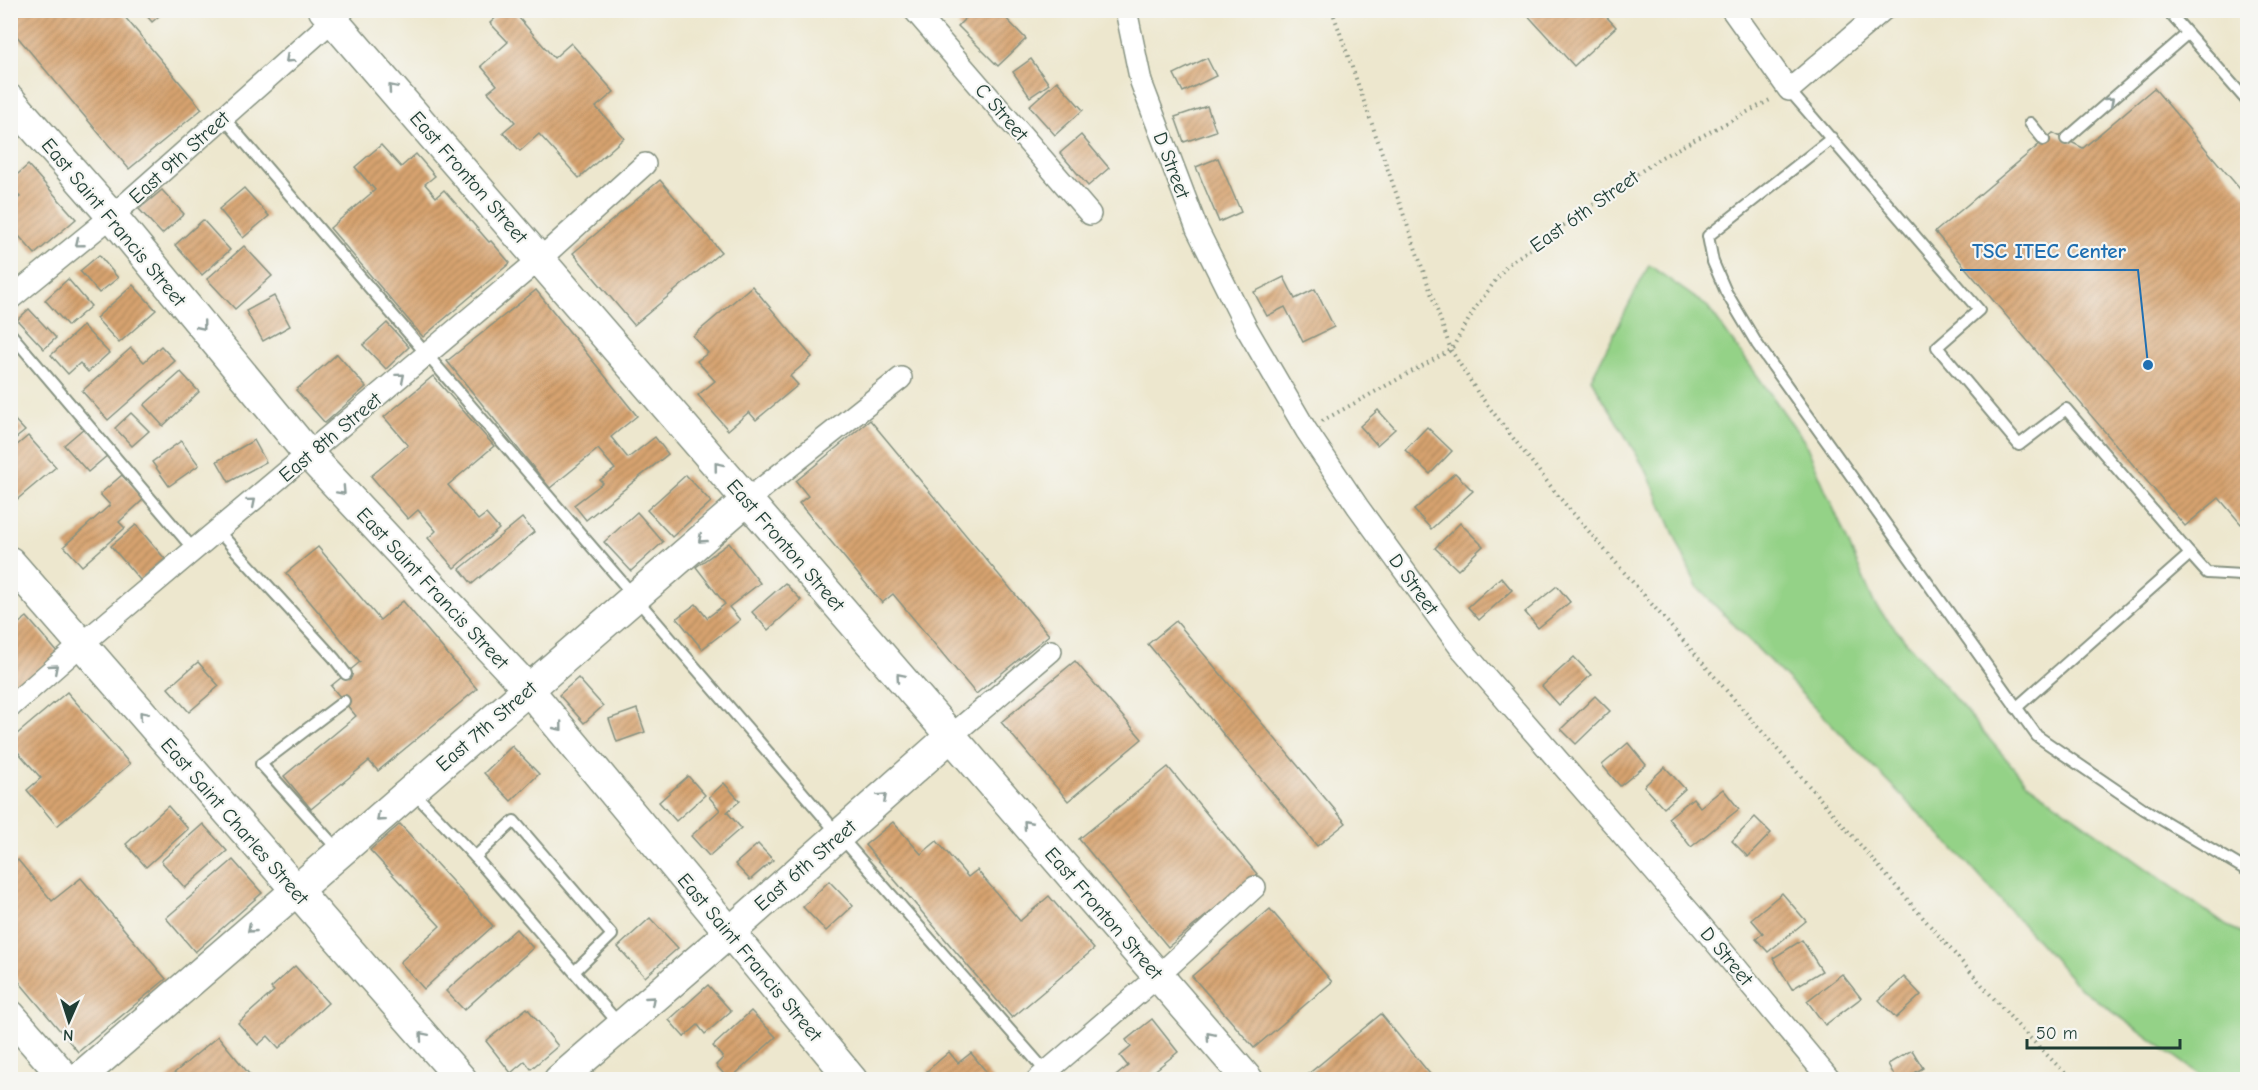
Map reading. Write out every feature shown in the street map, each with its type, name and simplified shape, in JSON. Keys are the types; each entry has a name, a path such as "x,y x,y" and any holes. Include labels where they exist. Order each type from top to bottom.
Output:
{"main road":[{"name":"East Fronton Street","path":"333,14 746,501 1248,1080"},
{"name":"East Saint Francis Street","path":"10,100 112,216 309,455 528,689 852,1080"},
{"name":"East 7th Street","path":"77,1080 746,501"},
{"name":"East Saint Charles Street","path":"10,562 462,1080"},
{"name":"East 6th Street","path":"559,1080 951,736"},
{"path":"10,1015 67,1080"}],"street":[{"name":"C Street","path":"914,10 1090,214"},
{"name":"D Street","path":"1126,10 1141,82 1197,229 1247,329 1306,430 1358,507 1459,646 1700,924 1830,1080"},
{"path":"1732,10 1789,90 1883,10"},
{"name":"East 9th Street","path":"10,299 112,216 223,117 333,14"},
{"name":"East 8th Street","path":"10,707 81,644 428,355 540,259 645,164"},
{"name":"East 7th Street","path":"746,501 901,378"},
{"name":"East 6th Street","path":"951,736 1051,651"},
{"path":"1045,1077 1254,886"}],"lane":[{"path":"2167,10 2247,102"},
{"path":"2066,139 2187,34"},
{"path":"1789,90 1979,310 1937,347 2019,445 2066,408 2207,573 2241,575 2247,583"},
{"path":"223,117 1045,1077"},
{"path":"2030,123 2044,140"},
{"path":"1832,138 1708,236 1713,262 1726,292 1759,348 2037,736 2144,809 2247,871"},
{"path":"10,333 194,550"},
{"path":"218,531 346,674"},
{"path":"2016,708 2190,554"},
{"path":"340,852 261,764 344,701"},
{"path":"411,790 475,857 621,1026"},
{"path":"475,857 514,821 612,935 575,971"}],"path":[{"path":"1332,10 1451,350 1478,393 1559,497 2019,1027 2072,1080"},
{"name":"East 6th Street","path":"1451,350 1476,307 1507,265 1660,159 1789,90"},
{"path":"1306,430 1451,350"}],"green space":[{"path":"1649,265 1708,307 1805,442 1875,605 2026,782 2227,926 2247,935 2247,1079 2206,1079 2080,988 1961,856 1697,587 1647,472 1591,379"}],"building":[{"path":"10,10 119,10 202,109 129,169 10,28"},
{"path":"142,10 166,10 152,22"},
{"path":"504,10 512,10 554,58 571,43 614,92 596,107 624,138 579,178 539,134 520,151 503,132 515,122 488,92 497,85 481,66 508,42 490,23"},
{"path":"973,10 998,10 1026,39 998,66 958,26"},
{"path":"1523,10 1600,10 1616,27 1574,66"},
{"path":"1207,58 1216,76 1183,92 1174,74"},
{"path":"1031,59 1049,84 1030,97 1013,72"},
{"path":"1057,81 1083,110 1055,135 1029,106"},
{"path":"2154,88 2245,195 2248,194 2248,518 2241,524 2219,498 2185,526 1935,232 2053,133 2083,148"},
{"path":"1207,106 1216,131 1184,142 1175,117"},
{"path":"1081,135 1109,168 1088,186 1060,153"},
{"path":"381,145 401,167 416,154 435,176 425,184 436,197 444,190 510,263 423,337 330,228 375,190 355,167"},
{"path":"1218,158 1241,212 1219,222 1196,167"},
{"path":"28,165 76,219 35,254 10,226 10,205 20,197 10,186 10,181"},
{"path":"660,180 721,252 634,325 573,253"},
{"path":"244,188 269,216 243,238 219,209"},
{"path":"162,190 184,214 162,234 139,209"},
{"path":"203,220 230,250 202,275 175,245"},
{"path":"244,246 272,276 235,309 207,279"},
{"path":"99,255 118,278 99,293 80,271"},
{"path":"1284,277 1295,299 1315,289 1334,327 1303,342 1285,307 1267,316 1254,292"},
{"path":"68,279 91,306 68,326 45,300"},
{"path":"133,285 156,310 119,343 96,318"},
{"path":"752,286 812,357 790,376 798,385 756,420 749,412 728,430 698,395 715,381 697,361 708,353 693,336"},
{"path":"536,290 637,416 611,437 628,458 655,437 668,454 586,520 574,505 603,483 600,480 615,469 598,449 550,488 447,361"},
{"path":"274,296 290,326 263,341 246,311"},
{"path":"29,309 56,338 44,349 17,320"},
{"path":"387,323 409,347 386,369 363,345"},
{"path":"83,326 109,353 88,372 80,363 68,374 51,355"},
{"path":"161,346 175,361 108,420 82,391 131,348 144,362"},
{"path":"337,354 366,387 325,423 296,390"},
{"path":"181,372 199,392 163,426 144,405"},
{"path":"433,376 494,446 448,485 478,520 486,514 499,529 454,568 428,538 436,531 418,510 408,519 371,476 408,445 384,417"},
{"path":"1378,410 1395,429 1377,445 1360,426"},
{"path":"131,413 149,431 132,446 115,428"},
{"path":"10,415 25,431 10,443"},
{"path":"870,420 1049,635 976,694 893,594 882,603 799,503 808,496 796,481"},
{"path":"1427,427 1452,451 1430,474 1405,450"},
{"path":"84,428 108,455 88,472 64,445"},
{"path":"28,436 56,467 14,502 10,498 10,451"},
{"path":"254,440 266,462 229,482 217,461"},
{"path":"181,441 199,465 169,486 152,462"},
{"path":"1455,473 1473,491 1431,529 1414,510"},
{"path":"122,475 144,499 119,522 125,528 82,566 64,546 110,505 100,494"},
{"path":"686,475 711,502 672,537 647,510"},
{"path":"637,512 663,542 631,571 604,542"},
{"path":"522,518 534,532 472,584 460,569"},
{"path":"1460,523 1483,546 1458,570 1435,548"},
{"path":"136,525 165,559 140,580 111,546"},
{"path":"729,543 760,583 729,607 740,620 702,649 677,618 696,604 707,618 725,604 696,567"},
{"path":"318,547 380,620 403,601 477,689 378,771 369,761 311,809 284,776 356,716 331,686 360,662 286,573"},
{"path":"1501,577 1512,590 1479,620 1468,607"},
{"path":"785,583 801,600 768,630 752,612"},
{"path":"1557,586 1570,602 1538,628 1525,612"},
{"path":"27,617 59,654 10,694 10,630"},
{"path":"1176,621 1346,823 1317,846 1148,644"},
{"path":"1574,657 1591,675 1559,705 1542,686"},
{"path":"1075,661 1142,739 1068,801 1001,722"},
{"path":"198,662 219,686 189,712 168,688"},
{"path":"578,678 603,706 584,723 559,695"},
{"path":"67,692 130,764 57,826 27,790 41,778 10,743 10,740"},
{"path":"1595,696 1610,711 1576,744 1561,729"},
{"path":"637,709 645,732 617,742 609,719"},
{"path":"1628,743 1646,765 1620,786 1602,765"},
{"path":"512,746 539,774 511,801 484,773"},
{"path":"1168,767 1257,874 1168,947 1079,839"},
{"path":"1665,767 1685,789 1664,808 1644,786"},
{"path":"688,776 705,795 676,821 659,802"},
{"path":"724,783 740,801 727,812 741,828 709,856 691,836 720,810 709,797"},
{"path":"1723,789 1739,809 1691,847 1668,818 1693,798 1700,807"},
{"path":"168,806 188,829 146,867 126,844"},
{"path":"1755,817 1771,833 1748,857 1732,841"},
{"path":"893,822 921,854 937,841 968,877 977,870 1020,921 1049,896 1094,949 1012,1018 865,845"},
{"path":"203,824 227,851 185,888 161,861"},
{"path":"400,824 493,926 424,989 400,962 440,926 370,850"},
{"path":"758,844 773,860 750,880 735,864"},
{"path":"18,860 52,901 81,878 166,979 78,1052 10,971 10,937 14,935 10,931 10,866"},
{"path":"233,860 262,893 195,952 166,918"},
{"path":"829,881 853,906 826,931 803,907"},
{"path":"1782,893 1806,921 1768,952 1756,939 1763,933 1751,919"},
{"path":"1270,909 1332,982 1254,1048 1192,976"},
{"path":"650,918 678,948 645,977 618,947"},
{"path":"516,929 533,948 464,1010 446,991"},
{"path":"1802,940 1822,971 1792,989 1773,958"},
{"path":"295,966 328,1003 279,1048 268,1036 258,1045 238,1023 274,991 271,988"},
{"path":"1842,974 1861,998 1825,1025 1807,1001"},
{"path":"1904,977 1921,995 1896,1018 1879,1000"},
{"path":"708,985 731,1011 705,1034 698,1025 684,1037 669,1020"},
{"path":"527,1008 558,1046 531,1069 525,1061 511,1073 486,1041"},
{"path":"751,1011 776,1037 729,1080 716,1065 723,1058 713,1046"},
{"path":"1381,1014 1434,1079 1301,1080"},
{"path":"1152,1019 1178,1052 1143,1080 1111,1080 1128,1066 1120,1056 1131,1047 1126,1040"},
{"path":"218,1036 254,1080 166,1080"},
{"path":"1912,1050 1923,1068 1903,1080 1897,1080 1888,1064"},
{"path":"949,1052 958,1063 971,1053 993,1080 936,1080 927,1071"}],"place":[{"name":"TSC ITEC Center","path":"2148,365"}]}
